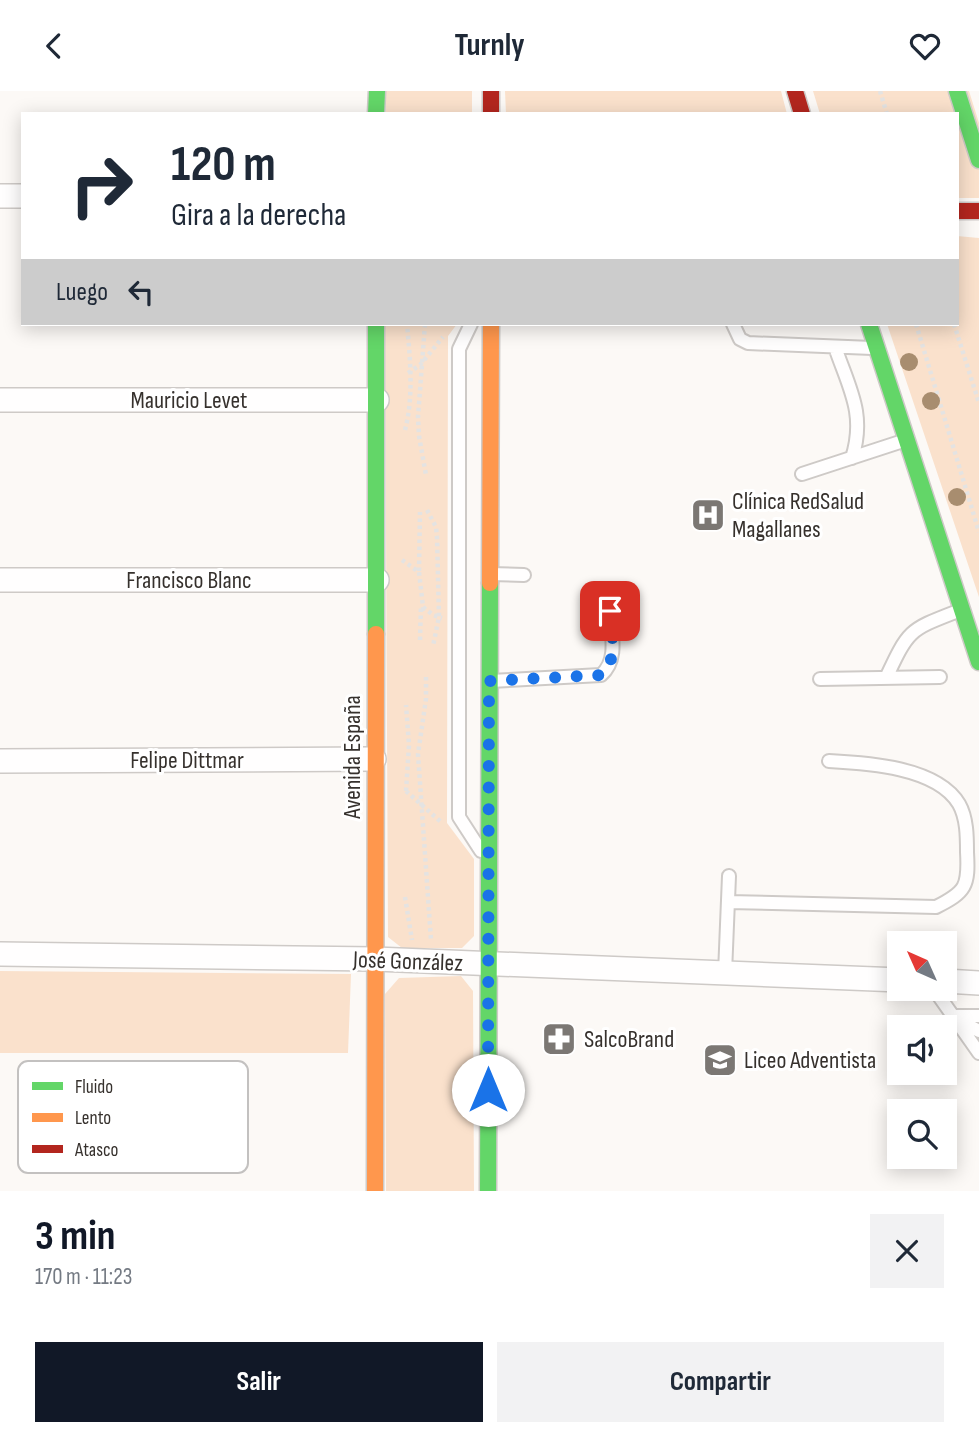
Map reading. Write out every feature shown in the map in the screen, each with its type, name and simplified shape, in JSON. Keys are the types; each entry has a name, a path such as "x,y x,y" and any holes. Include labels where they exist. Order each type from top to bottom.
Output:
{"main road":[{"path":"376,112 377,91"},
{"path":"491,91 491,112"},
{"path":"796,91 801,112"},
{"path":"957,91 979,160"},
{"path":"959,211 979,211"},
{"name":"Avenida España","path":"376,326 376,1191"},
{"path":"488,1191 491,326"},
{"path":"870,326 979,662"}],"street":[{"path":"0,197 21,197"},
{"name":"Mauricio Levet","path":"0,400 377,400"},
{"name":"Francisco Blanc","path":"0,580 377,569"},
{"name":"Felipe Dittmar","path":"0,761 374,759"},
{"name":"José González","path":"0,954 375,959 887,978"},
{"path":"957,982 979,983"}],"lane":[{"path":"470,326 459,349 459,817 489,863"},
{"path":"734,326 740,339 748,342 877,349"},
{"path":"835,347 858,420 859,436 852,458"},
{"path":"802,474 907,440"},
{"path":"490,575 524,575"},
{"path":"886,678 901,647 918,627 962,610"},
{"path":"489,681 601,675 608,669 613,656 610,611"},
{"path":"820,679 940,677"},
{"path":"728,902 936,907 959,895 969,876 973,853 959,804 945,790 922,777 880,764 829,761"},
{"path":"966,826 979,820"},
{"path":"725,972 729,876"},
{"path":"957,1016 979,1016"},
{"path":"957,1019 979,1031"},
{"path":"957,1023 979,1053"}],"path":[{"path":"880,91 886,112"},
{"path":"425,326 418,417 426,475"},
{"path":"917,326 979,531"},
{"path":"955,326 979,403"},
{"path":"402,375 422,362 445,335"},
{"path":"427,510 436,527 437,537 439,617 433,646"},
{"path":"420,640 421,512"},
{"path":"377,569 404,560 419,572"},
{"path":"421,603 428,612 439,617 459,618"},
{"path":"426,677 426,699 418,754 431,944"},
{"path":"398,785 444,824"}],"shaded area":[{"path":"386,91 472,91 472,112 386,112"},
{"path":"505,91 781,91 786,112 506,112"},
{"path":"813,91 969,91 979,123 979,198 959,198 959,112 819,112"},
{"path":"959,236 979,238 979,597 888,326 959,326"},
{"path":"385,326 456,326 448,336 447,823 474,859 474,936 462,948 402,948 388,937"},
{"path":"0,971 351,974 348,1053 0,1053"},
{"path":"461,976 473,991 474,1191 386,1191 385,994 399,978"}],"traffic: fast":[{"path":"376,112 377,91"},
{"path":"957,91 979,160"},
{"path":"376,326 376,634"},
{"path":"870,326 979,662"},
{"path":"488,1191 490,583"}],"traffic: slow":[{"path":"490,583 491,326"},
{"path":"375,1191 376,634"}],"traffic: jam":[{"path":"491,91 491,112"},
{"path":"795,91 801,112"},
{"path":"959,211 979,211"}],"place":[{"name":"Clínica RedSalud Magallanes","path":"708,515"},
{"name":"SalcoBrand","path":"559,1039"},
{"name":"Liceo Adventista","path":"720,1060"}],"route":[{"path":"488,1090 489,681 601,675 608,669 613,656 610,611"}]}
